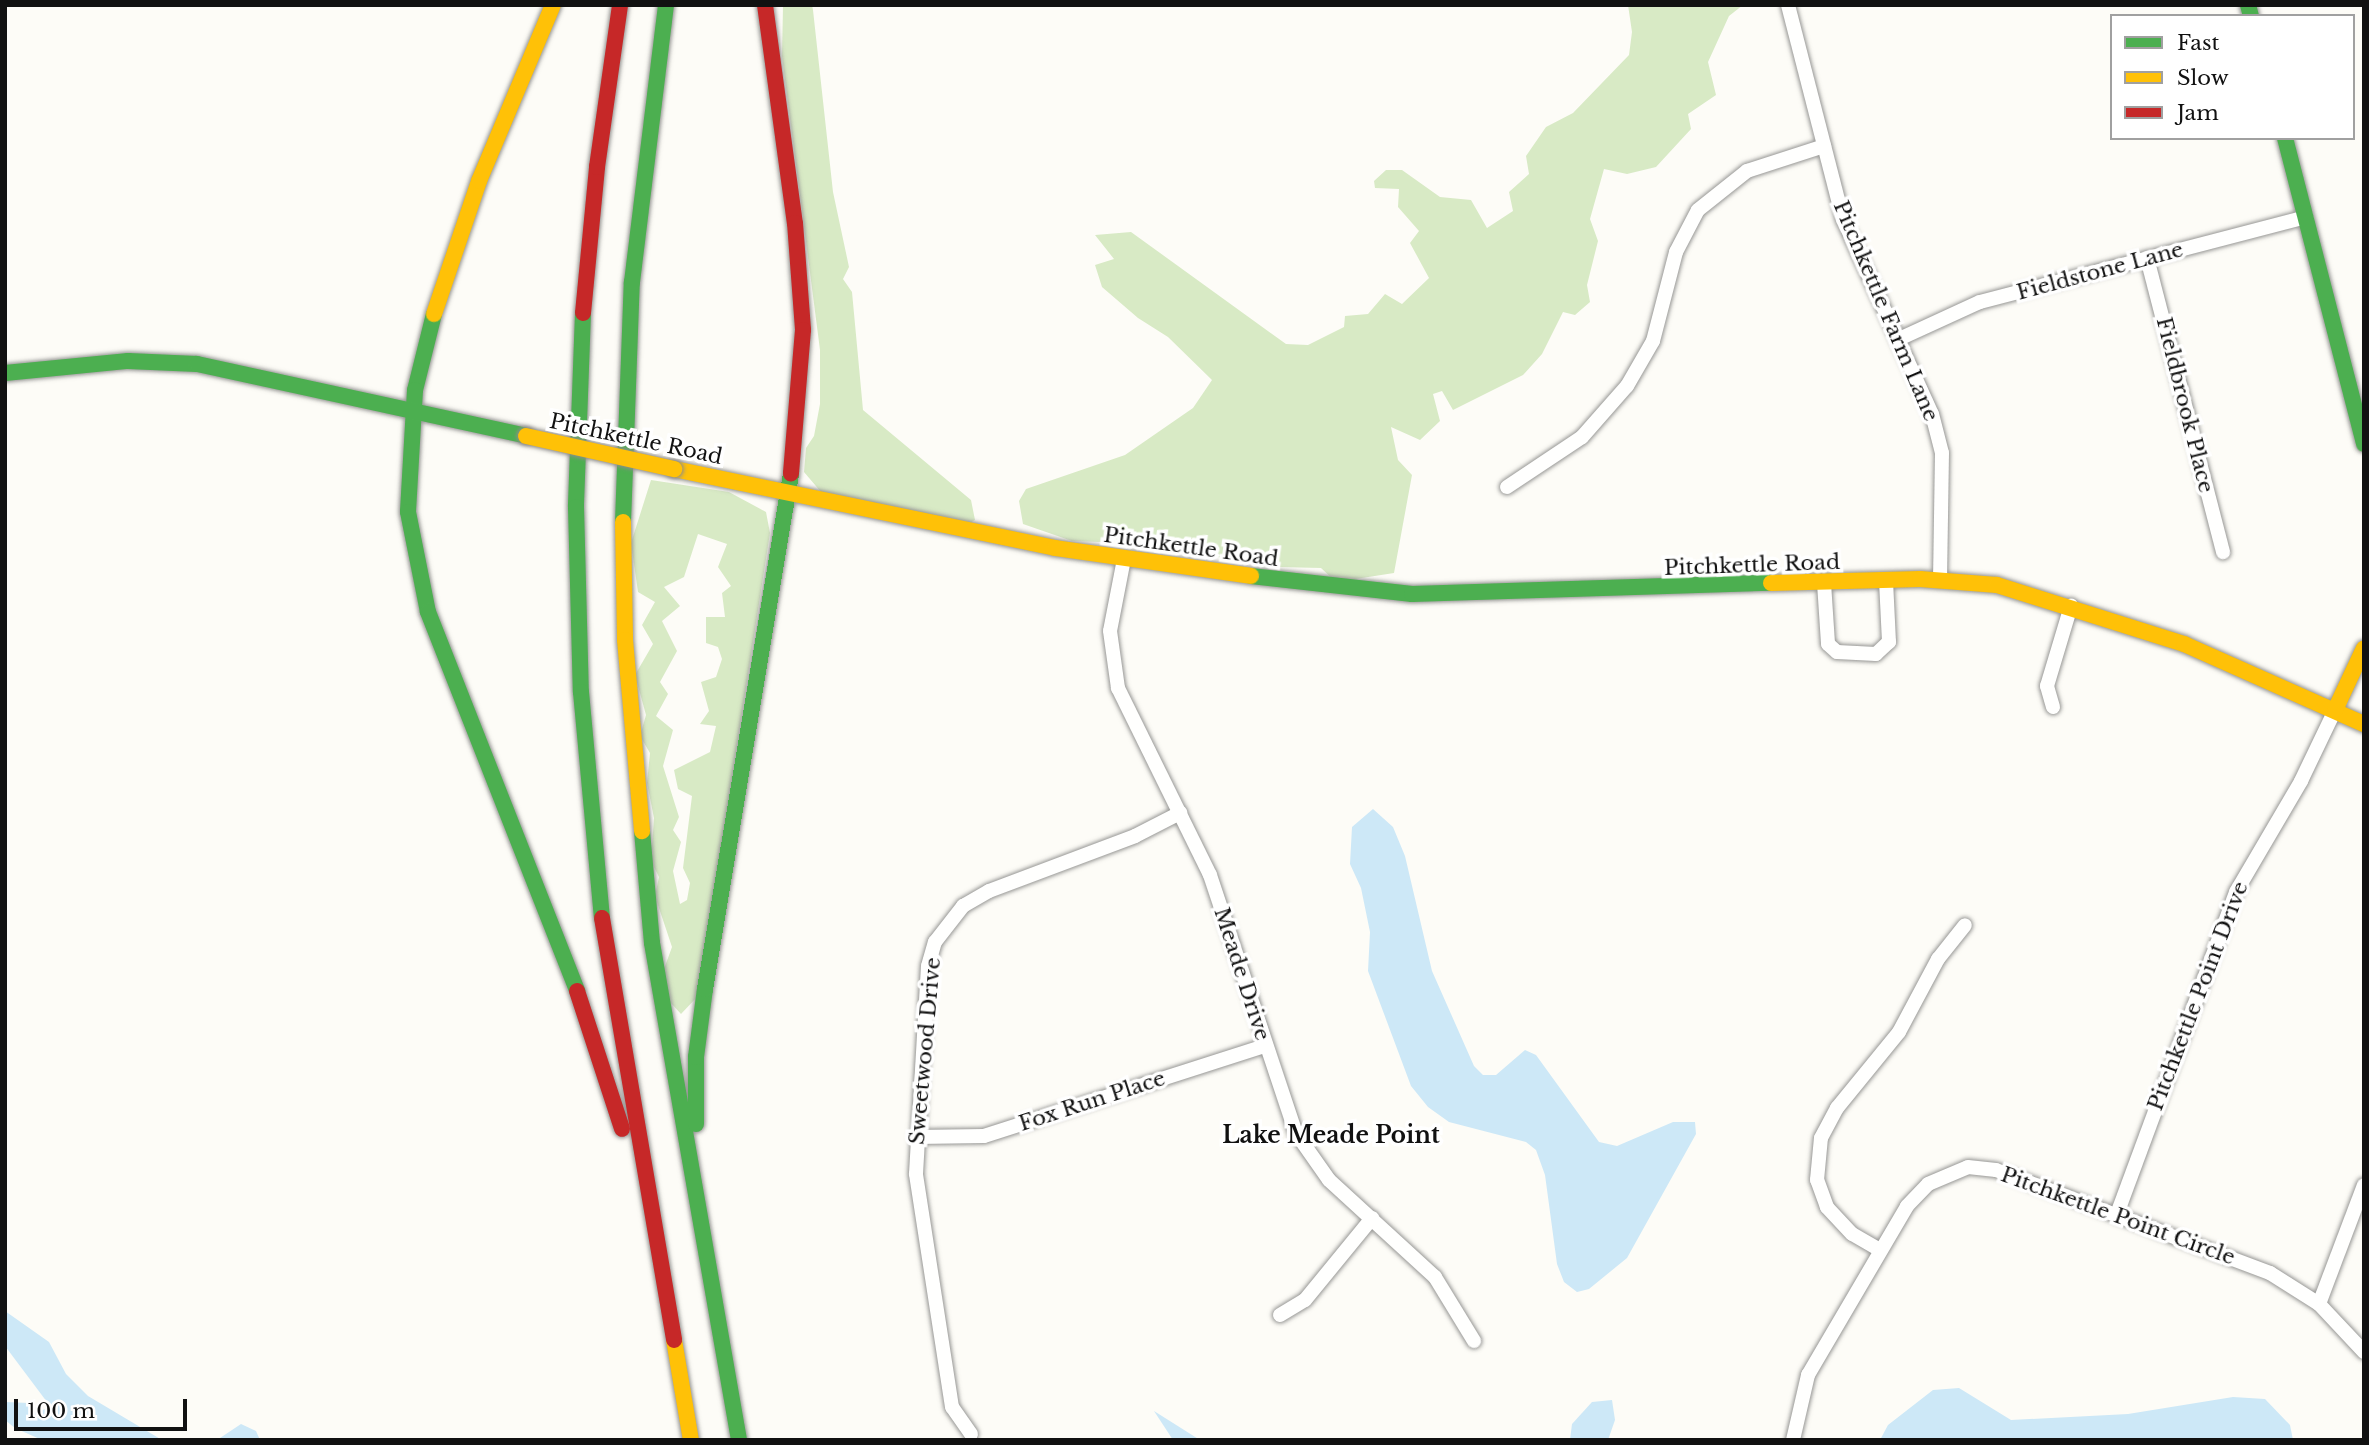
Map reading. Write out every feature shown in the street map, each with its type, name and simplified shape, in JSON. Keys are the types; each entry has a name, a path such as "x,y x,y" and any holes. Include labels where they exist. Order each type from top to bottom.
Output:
{"main road":[{"path":"553,5 457,240 412,409 408,512 424,599 597,1042 663,1281"},
{"path":"620,5 597,167 584,298 576,507 578,630 585,761 603,925 691,1440"},
{"path":"666,5 639,199 631,296 623,536 625,640 652,943 738,1440"},
{"path":"707,1264 696,1129 696,1057 789,493 803,330 795,223 765,5"},
{"path":"2286,140 2364,444"},
{"name":"Pitchkettle Road","path":"5,373 128,361 197,364 789,493 1124,559 1302,584 1434,595 1886,580 1940,580 1997,585 2071,606 2184,644 2364,724"},
{"path":"2335,710 2364,648"}],"street":[{"name":"Pitchkettle Farm Lane","path":"1788,5 1843,219 1932,414 1942,453 1940,580"},
{"path":"1507,487 1582,437 1627,386 1653,341 1676,252 1698,210 1747,171 1824,146"},
{"name":"Fieldstone Lane","path":"1899,339 1980,302 2306,217"},
{"name":"Fieldbrook Place","path":"2147,258 2223,552"},
{"name":"Meade Drive","path":"1124,559 1110,631 1112,668 1122,700 1180,813 1230,928 1285,1109 1309,1155 1372,1219 1435,1277 1474,1341"},
{"path":"1824,583 1828,644 1837,652 1876,654 1889,642 1886,580"},
{"path":"2053,707 2047,686 2071,606"},
{"name":"Pitchkettle Point Drive","path":"2117,1214 2226,914 2335,710"},
{"name":"Sweetwood Drive","path":"971,1434 952,1407 916,1174 928,967 935,942 949,920 989,891 1136,836 1180,813"},
{"path":"1880,1250 1852,1234 1824,1200 1816,1169 1821,1138 1837,1108 1899,1032 1941,953 1965,925"},
{"name":"Fox Run Place","path":"917,1137 984,1136 1265,1046"},
{"name":"Pitchkettle Point Circle","path":"1793,1440 1808,1375 1880,1250 1916,1194 1940,1175 1968,1167 1996,1170 2259,1269 2319,1304 2364,1352"},
{"path":"2319,1304 2364,1185"},
{"path":"1280,1315 1304,1300 1372,1219"}],"green space":[{"path":"783,5 812,5 813,10 833,192 849,267 843,279 852,292 863,410 971,500 975,520 966,525 821,492 804,472 806,448 814,436 820,404 820,350 782,56"},
{"path":"1628,5 1743,5 1729,16 1708,62 1716,95 1688,114 1691,129 1656,167 1627,174 1604,169 1590,219 1598,241 1587,285 1590,302 1575,315 1563,312 1542,354 1523,375 1453,410 1442,391 1433,394 1440,421 1420,440 1391,427 1398,460 1412,475 1394,573 1336,582 1321,568 1279,567 1130,543 1072,541 1023,524 1019,501 1026,489 1125,455 1193,408 1212,380 1168,337 1138,318 1102,287 1095,265 1114,259 1095,235 1131,232 1286,344 1308,345 1344,327 1345,316 1368,314 1385,294 1402,304 1429,278 1410,243 1419,231 1398,207 1399,189 1375,188 1374,181 1386,170 1402,170 1440,197 1471,200 1487,228 1513,211 1509,192 1529,174 1526,156 1546,127 1573,113 1629,55 1632,32"},
{"path":"651,480 729,492 766,512 770,533 698,996 681,1014 670,1002 664,969 672,947 655,896 659,877 651,861 654,818 647,783 650,753 640,736 646,715 635,675 653,644 642,625 655,602 638,592 631,543","holes":["698,534 727,544 718,567 731,586 722,593 725,617 706,617 706,643 718,647 722,659 716,677 701,682 709,711 700,724 716,726 710,752 674,770 678,789 692,796 683,868 690,883 687,900 680,904 673,871 681,842 673,830 679,817 663,766 673,730 656,716 668,694 660,682 677,651 662,621 680,606 664,587 684,577"]}],"water":[{"path":"1373,809 1393,827 1405,856 1432,971 1474,1066 1483,1075 1496,1075 1525,1050 1536,1055 1599,1142 1617,1146 1673,1122 1695,1122 1696,1134 1627,1258 1589,1289 1577,1292 1564,1282 1557,1264 1545,1175 1536,1150 1526,1142 1449,1122 1428,1107 1411,1086 1368,971 1370,932 1361,888 1350,864 1352,827"},
{"path":"5,1311 49,1342 66,1374 88,1396 162,1440 42,1440 15,1428 5,1420 5,1402 29,1403 41,1411 50,1406 5,1346"},
{"path":"1959,1388 2011,1420 2128,1414 2233,1397 2265,1399 2290,1425 2293,1440 1880,1440 1888,1425 1933,1390"},
{"path":"1612,1400 1615,1420 1608,1440 1570,1440 1572,1424 1592,1402"},
{"path":"1154,1411 1200,1440 1173,1440"},
{"path":"241,1424 256,1431 260,1440 217,1440"}],"traffic: fast":[{"path":"623,522 632,282 666,5"},
{"path":"2248,5 2250,14"},
{"path":"2286,140 2364,444"},
{"path":"583,313 576,507 581,692 602,918"},
{"path":"434,314 415,390 408,512 428,612 577,991"},
{"path":"5,373 128,361 197,364 526,436"},
{"path":"696,1124 696,1057 705,989 791,474"},
{"path":"1251,576 1412,594 1771,583"},
{"path":"642,831 652,943 739,1440"}],"traffic: slow":[{"path":"434,314 479,181 553,5"},
{"path":"526,436 674,469"},
{"path":"674,469 1055,548 1251,576"},
{"path":"623,522 625,640 642,831"},
{"path":"1771,583 1920,579 1997,585 2184,644 2364,724"},
{"path":"2335,710 2364,648"},
{"path":"674,1340 691,1440"}],"traffic: jam":[{"path":"583,313 597,167 620,5"},
{"path":"765,5 795,223 803,330 791,474"},
{"path":"602,918 674,1340"},
{"path":"577,991 622,1129"}],"district":[{"name":"Lake Meade Point","path":"1331,1135"}]}
